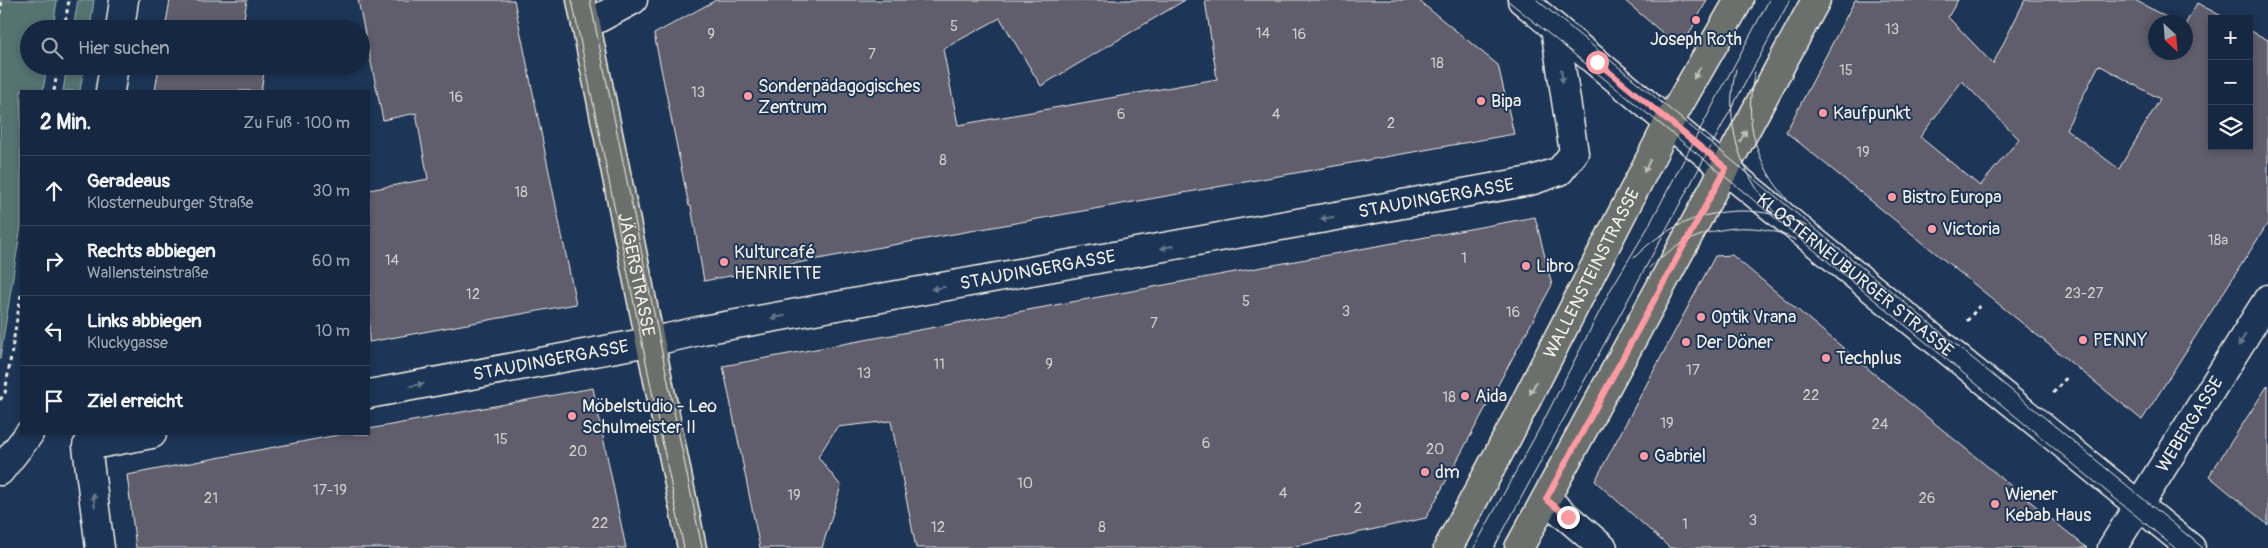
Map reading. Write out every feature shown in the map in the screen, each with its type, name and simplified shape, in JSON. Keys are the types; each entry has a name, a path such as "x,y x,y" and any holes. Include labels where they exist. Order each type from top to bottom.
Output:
{"main road":[{"name":"WALLENSTEINSTRASSE","path":"1448,548 1508,436 1669,122 1739,0"},
{"path":"1519,548 1816,0"},
{"name":"JÄGERSTRASSE","path":"583,13 692,548"}],"street":[{"path":"121,20 124,0"},
{"path":"583,13 633,0"},
{"name":"KLOSTERNEUBURGER STRASSE","path":"1522,0 2191,548"},
{"name":"STAUDINGERGASSE","path":"370,394 650,342 703,330 1530,181 1560,171 1574,153 1555,28"},
{"path":"110,90 113,75"},
{"name":"WEBERGASSE","path":"2112,548 2268,299"},
{"path":"0,471 28,435"},
{"path":"100,548 87,446 147,435"},
{"path":"1546,499 1604,548"}],"path":[{"path":"0,14 2,0"},
{"path":"66,20 69,0"},
{"path":"54,90 57,75"},
{"path":"0,400 5,393 20,300"},
{"path":"1966,323 1981,304"}],"green space":[{"path":"0,0 57,0 54,20 20,20 20,75 46,75 43,90 20,90 20,232 0,359"},
{"path":"78,0 94,0 91,20 75,20"},
{"path":"66,75 83,75 80,90 63,90"}],"building":[{"path":"170,0 247,0 244,18 253,20 167,20"},
{"path":"358,0 514,0 576,304 370,342 370,190 428,179 416,113 383,120 370,58 370,20 362,20"},
{"path":"716,0 1185,0 1041,86 1000,18 943,49 958,125 1217,79 1205,0 1418,0 1498,65 1514,134 881,247 704,281 691,206 689,206 654,34"},
{"path":"1624,0 1707,0 1687,38 1671,40"},
{"path":"1855,0 1958,0 1948,17 1993,64 2025,0 2135,0 2162,15 2148,15 2148,60 2193,60 2193,15 2190,15 2197,3 2220,15 2208,15 2208,150 2253,150 2253,32 2268,40 2268,223 2142,420 1786,132","holes":["2099,65 2160,99 2119,169 2066,129","1962,81 2019,139 1980,186 1920,137"]},
{"path":"158,75 264,75 261,90 155,90"},
{"path":"1535,217 1552,285 1426,518 1287,548 916,548 891,421 837,427 818,457 841,486 822,548 760,548 723,366"},
{"path":"1732,255 2087,548 1670,548 1595,481 1715,256"},
{"path":"2268,385 2268,525 2209,476"},
{"path":"593,388 626,548 136,548 127,475 338,435 370,435 370,429"}],"tram line":[{"path":"572,0 684,548"},
{"path":"590,0 702,548"},
{"path":"1507,0 1722,174 2175,548"},
{"path":"1537,0 2203,548"},
{"path":"1474,548 1544,420 1611,289 1647,229 1769,0"},
{"path":"1494,548 1790,0"},
{"path":"1736,69 1732,89 1732,108 1733,127 1737,145 1751,180 1774,212"},
{"path":"1755,72 1750,107 1755,140 1767,171 1787,199"},
{"path":"1634,258 1671,229 1715,213 1761,212 1784,217 1806,226"},
{"path":"1649,268 1681,244 1718,230 1758,228 1777,232 1796,240"}],"place":[{"name":"Joseph Roth","path":"1696,20"},
{"name":"Sonderpädagogisches Zentrum","path":"748,96"},
{"name":"Bipa","path":"1481,101"},
{"name":"Kaufpunkt","path":"1823,113"},
{"name":"Bistro Europa","path":"1892,197"},
{"name":"Victoria","path":"1932,229"},
{"name":"Kulturcafé HENRIETTE","path":"724,262"},
{"name":"Libro","path":"1526,266"},
{"name":"Optik Vrana","path":"1701,317"},
{"name":"PENNY","path":"2083,340"},
{"name":"Der Döner","path":"1686,342"},
{"name":"Techplus","path":"1826,358"},
{"name":"Aida","path":"1465,396"},
{"name":"Möbelstudio - Leo Schulmeister II","path":"572,416"},
{"name":"Gabriel","path":"1644,456"},
{"name":"dm","path":"1425,472"},
{"name":"Wiener Kebab Haus","path":"1995,504"}],"route":[{"path":"1568,517 1546,499 1726,168 1597,62"}]}
